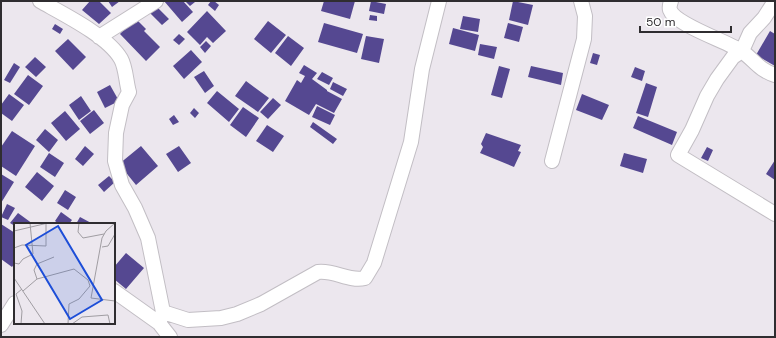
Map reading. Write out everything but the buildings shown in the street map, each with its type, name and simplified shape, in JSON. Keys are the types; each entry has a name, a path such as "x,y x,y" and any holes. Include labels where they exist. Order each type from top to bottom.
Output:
{"street":[{"path":"40,1 89,29 116,50 122,61 129,92 122,105 117,126 115,161 122,185 135,208 148,238 161,318 170,337"},
{"path":"99,37 156,1"},
{"path":"115,292 161,318 188,320 221,318 237,314 261,304 318,272 327,271 356,280 365,278 374,263 412,142 422,69 439,1"},
{"path":"552,161 584,39 585,16 581,1"},
{"path":"671,1 670,6 672,14 690,26 742,51 764,72 775,75"},
{"path":"775,1 764,18 750,33 742,51 733,57 717,79 678,155 775,214"},
{"path":"1,325 14,305"}]}
